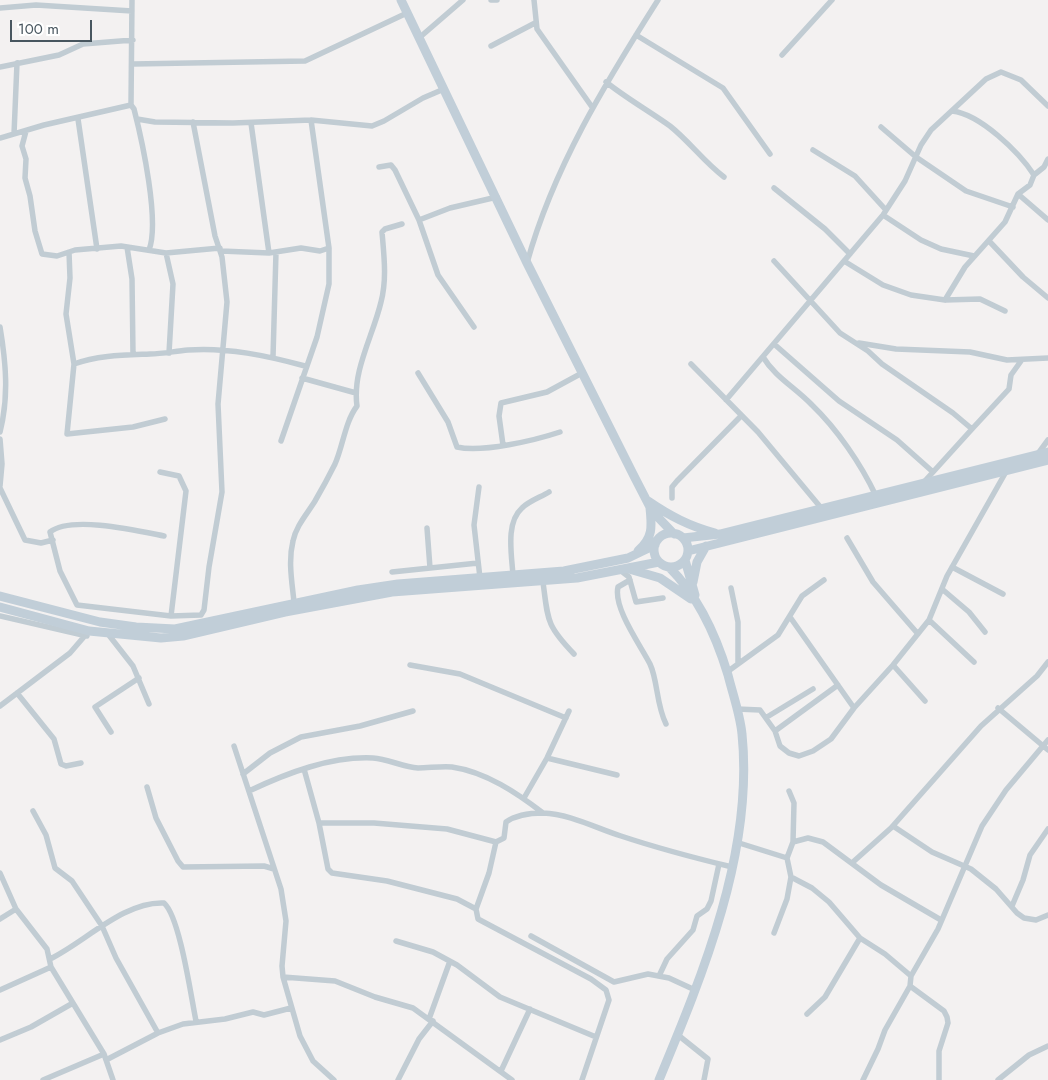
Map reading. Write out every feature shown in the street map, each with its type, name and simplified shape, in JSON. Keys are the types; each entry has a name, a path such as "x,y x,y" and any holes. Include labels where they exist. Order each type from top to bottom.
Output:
{"main road":[{"path":"401,0 527,263 649,506 674,534"},
{"path":"0,596 100,622 160,629 198,625 294,602 390,585 564,571 628,558 656,543 666,534 674,534 683,538 720,534 1048,452"},
{"path":"688,550 1048,460"},
{"path":"649,506 682,522 720,534"},
{"path":"649,506 656,543 655,556 659,562 669,567 698,603 718,641 737,709 744,754 742,802 736,842 732,867 716,929 695,990 659,1080"},
{"path":"628,558 645,545 649,538 652,526 649,506"},
{"path":"669,567 680,565 685,560 688,550 683,538"},
{"path":"693,585 697,562 706,546"},
{"path":"685,560 698,603"},
{"path":"0,607 88,634 151,638 173,637 285,612 392,592 543,582 659,562"},
{"path":"622,569 660,578 698,603"}],"street":[{"path":"132,0 133,64 131,105 137,120 151,196 152,240 149,250"},
{"path":"419,38 463,0"},
{"path":"491,0 497,0"},
{"path":"534,0 535,23 542,36 592,107"},
{"path":"527,263 541,221 592,107 658,0"},
{"path":"782,54 832,0"},
{"path":"0,8 36,5 132,11"},
{"path":"133,64 305,61 407,13"},
{"path":"491,46 535,23"},
{"path":"636,35 723,88 770,154"},
{"path":"0,67 58,55 83,44 133,40"},
{"path":"14,134 18,64"},
{"path":"726,400 884,212 905,181 931,130 952,110 986,79 1001,72 1021,80 1048,106"},
{"path":"606,82 668,125 711,168 724,177"},
{"path":"137,120 155,122 251,123 311,120 377,125 423,98 444,89"},
{"path":"0,138 44,125 78,119 131,105"},
{"path":"952,110 970,117 991,130 1028,166 1034,175"},
{"path":"78,119 97,249"},
{"path":"281,440 305,366 317,337 327,297 330,273 329,248 311,120"},
{"path":"164,536 110,526 87,525 50,532 60,571 77,605 171,616 201,615 204,610 222,492 218,404 227,302 221,250 215,236 193,122"},
{"path":"251,123 269,253"},
{"path":"881,127 916,157 966,191 1013,206"},
{"path":"26,131 22,146 26,159 25,178 41,253 44,255 57,256 69,252 130,247 166,253 221,250 269,253 301,248 320,251 329,248"},
{"path":"813,150 854,176 884,212 921,240 941,249 974,256"},
{"path":"945,300 974,256 990,242 1005,222 1018,194 1030,185 1034,175 1044,167 1048,159"},
{"path":"379,167 393,167 419,220 438,275 474,327"},
{"path":"774,188 826,229 850,254"},
{"path":"1018,194 1048,220"},
{"path":"419,220 450,208 496,197"},
{"path":"294,602 290,569 292,541 296,529 315,502 341,450 352,413 356,406 356,392 368,340 382,300 385,261 382,232 385,229 402,224"},
{"path":"990,242 1023,277 1048,298"},
{"path":"130,247 133,354"},
{"path":"69,252 70,278 66,314 74,364 67,434 133,426 165,419"},
{"path":"273,357 276,252"},
{"path":"166,253 173,291 169,353"},
{"path":"774,261 840,333 972,429"},
{"path":"844,261 892,288 924,298 945,300 980,299 1005,312"},
{"path":"0,327 7,367 5,415 0,432"},
{"path":"856,343 896,349 970,352 1021,361 1048,358"},
{"path":"774,344 839,402 898,440 933,472"},
{"path":"74,364 84,360 133,354 169,353 189,350 224,351 273,357 305,366"},
{"path":"763,357 768,366 812,405 859,463 876,496"},
{"path":"923,484 1009,389 1011,375 1021,361"},
{"path":"691,364 758,432 822,510"},
{"path":"418,373 448,422 457,447 470,448 503,445 560,432"},
{"path":"503,445 499,416 501,403 547,392 582,374"},
{"path":"302,378 356,392"},
{"path":"672,498 672,487 677,481 741,416"},
{"path":"0,439 2,464 0,487 25,540 41,543 52,540"},
{"path":"1037,455 1048,440"},
{"path":"737,709 760,710 767,717 784,751 799,756 813,751 831,739 854,708 893,665 929,620 952,567 1008,470"},
{"path":"160,472 178,476 186,491 171,616"},
{"path":"478,487 474,525 480,578"},
{"path":"512,576 512,529 514,518 522,507 549,492"},
{"path":"427,528 430,568"},
{"path":"848,538 873,582 918,634"},
{"path":"392,572 478,563"},
{"path":"952,567 1003,594"},
{"path":"622,569 630,580 636,602 663,598"},
{"path":"630,580 618,587 618,598 637,644 650,664 660,712 666,724"},
{"path":"726,672 778,635 802,596 824,580"},
{"path":"543,582 548,622 558,638 574,654"},
{"path":"731,588 738,622 738,664"},
{"path":"942,589 969,612 985,632"},
{"path":"0,616 88,634"},
{"path":"790,617 854,708"},
{"path":"929,620 974,662"},
{"path":"0,706 70,653 88,634"},
{"path":"108,634 133,666 149,704"},
{"path":"852,862 893,826 998,708 1037,676 1048,662"},
{"path":"410,665 460,674 566,718"},
{"path":"893,665 925,701"},
{"path":"111,732 95,707 139,678"},
{"path":"775,731 838,685"},
{"path":"767,717 813,688"},
{"path":"17,693 54,739 61,764 66,766 81,763"},
{"path":"998,708 1048,750"},
{"path":"243,774 270,753 301,737 360,726 413,710"},
{"path":"524,798 547,758 569,711"},
{"path":"863,1080 885,1030 910,986 911,976 941,920 964,864 992,808 1048,740"},
{"path":"234,746 281,890 286,922 282,966 292,1008 306,1049 313,1061 332,1080"},
{"path":"249,791 287,773 324,764 374,758 417,768 451,767 481,776 509,788 524,798 528,804 543,813 594,825 621,836 732,867"},
{"path":"547,758 617,775"},
{"path":"304,769 319,823 328,869 332,873 386,881 458,899 476,908"},
{"path":"147,787 156,818 183,867 264,866 274,869"},
{"path":"774,933 787,899 791,877 788,858 793,842 794,803 789,791"},
{"path":"34,811 46,835 55,868 72,881 102,926 116,958 158,1033"},
{"path":"319,823 374,822 447,828 496,842 504,838 506,822 512,818 543,813"},
{"path":"893,826 932,852 964,864 996,889 1017,913 1031,921 1048,915"},
{"path":"1012,906 1023,880 1030,854 1048,829"},
{"path":"793,842 802,839 817,840 852,862 888,890 941,920"},
{"path":"496,842 489,873 476,908 478,919 583,974 606,990 609,1000 582,1080"},
{"path":"736,842 788,858"},
{"path":"264,866 271,861"},
{"path":"659,976 667,959 692,930 697,916 707,909 711,901 719,864"},
{"path":"0,873 16,909 47,949 51,967 105,1057 113,1080"},
{"path":"791,877 812,888 829,902 860,938 885,954 911,976"},
{"path":"50,958 102,926 148,904 164,903 167,905 178,932 196,1021"},
{"path":"0,919 16,909"},
{"path":"531,936 614,982 648,974 659,976 695,990"},
{"path":"807,1014 824,997 860,938"},
{"path":"396,941 433,952 450,961 488,990 596,1037"},
{"path":"398,1080 431,1020 450,961"},
{"path":"0,990 51,967"},
{"path":"284,977 334,981 375,997 413,1008 512,1080"},
{"path":"910,986 944,1011 947,1017 948,1023 939,1051 939,1080"},
{"path":"0,1040 31,1027 73,1003"},
{"path":"43,1080 105,1057 158,1033 196,1021 225,1019 253,1012 264,1015 292,1008"},
{"path":"502,1071 530,1009"},
{"path":"678,1035 708,1059 704,1080"},
{"path":"998,1080 1029,1055 1048,1046"}]}
